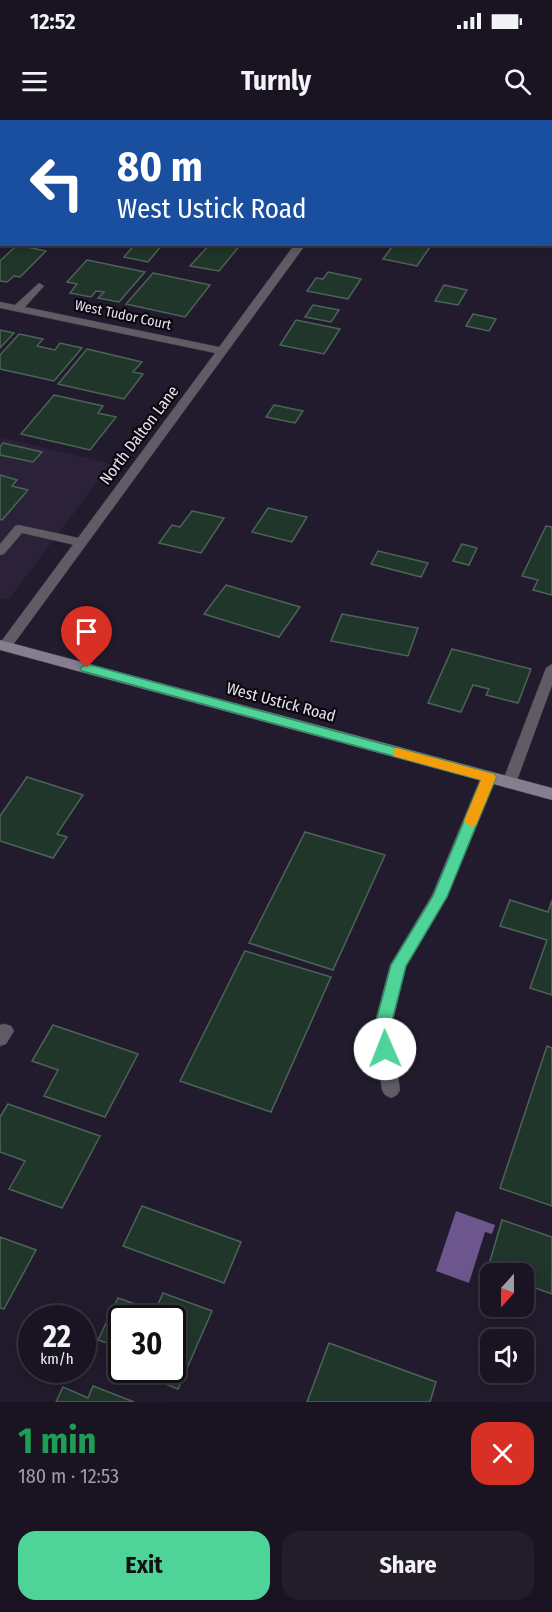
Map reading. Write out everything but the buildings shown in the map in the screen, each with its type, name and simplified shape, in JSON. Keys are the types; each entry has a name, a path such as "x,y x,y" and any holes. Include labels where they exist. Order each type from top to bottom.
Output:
{"main road":[{"name":"West Ustick Road","path":"2,646 552,794"}],"street":[{"name":"North Dalton Lane","path":"2,646 300,246"},
{"path":"18,308 39,286"},
{"name":"West Tudor Court","path":"0,304 222,351"},
{"path":"391,1090 382,1029 398,965 439,897 489,777"}],"lane":[{"path":"0,551 18,529 79,543"},
{"path":"509,783 552,668"}],"shaded area":[{"path":"4,438 111,464 9,599 0,599 0,442"},
{"path":"456,1211 495,1225 492,1234 485,1232 469,1283 436,1271"}],"slow traffic":[{"path":"397,752 489,777 471,821"}],"route":[{"path":"87,668 489,777 439,897 398,965 382,1029 385,1049"}]}
